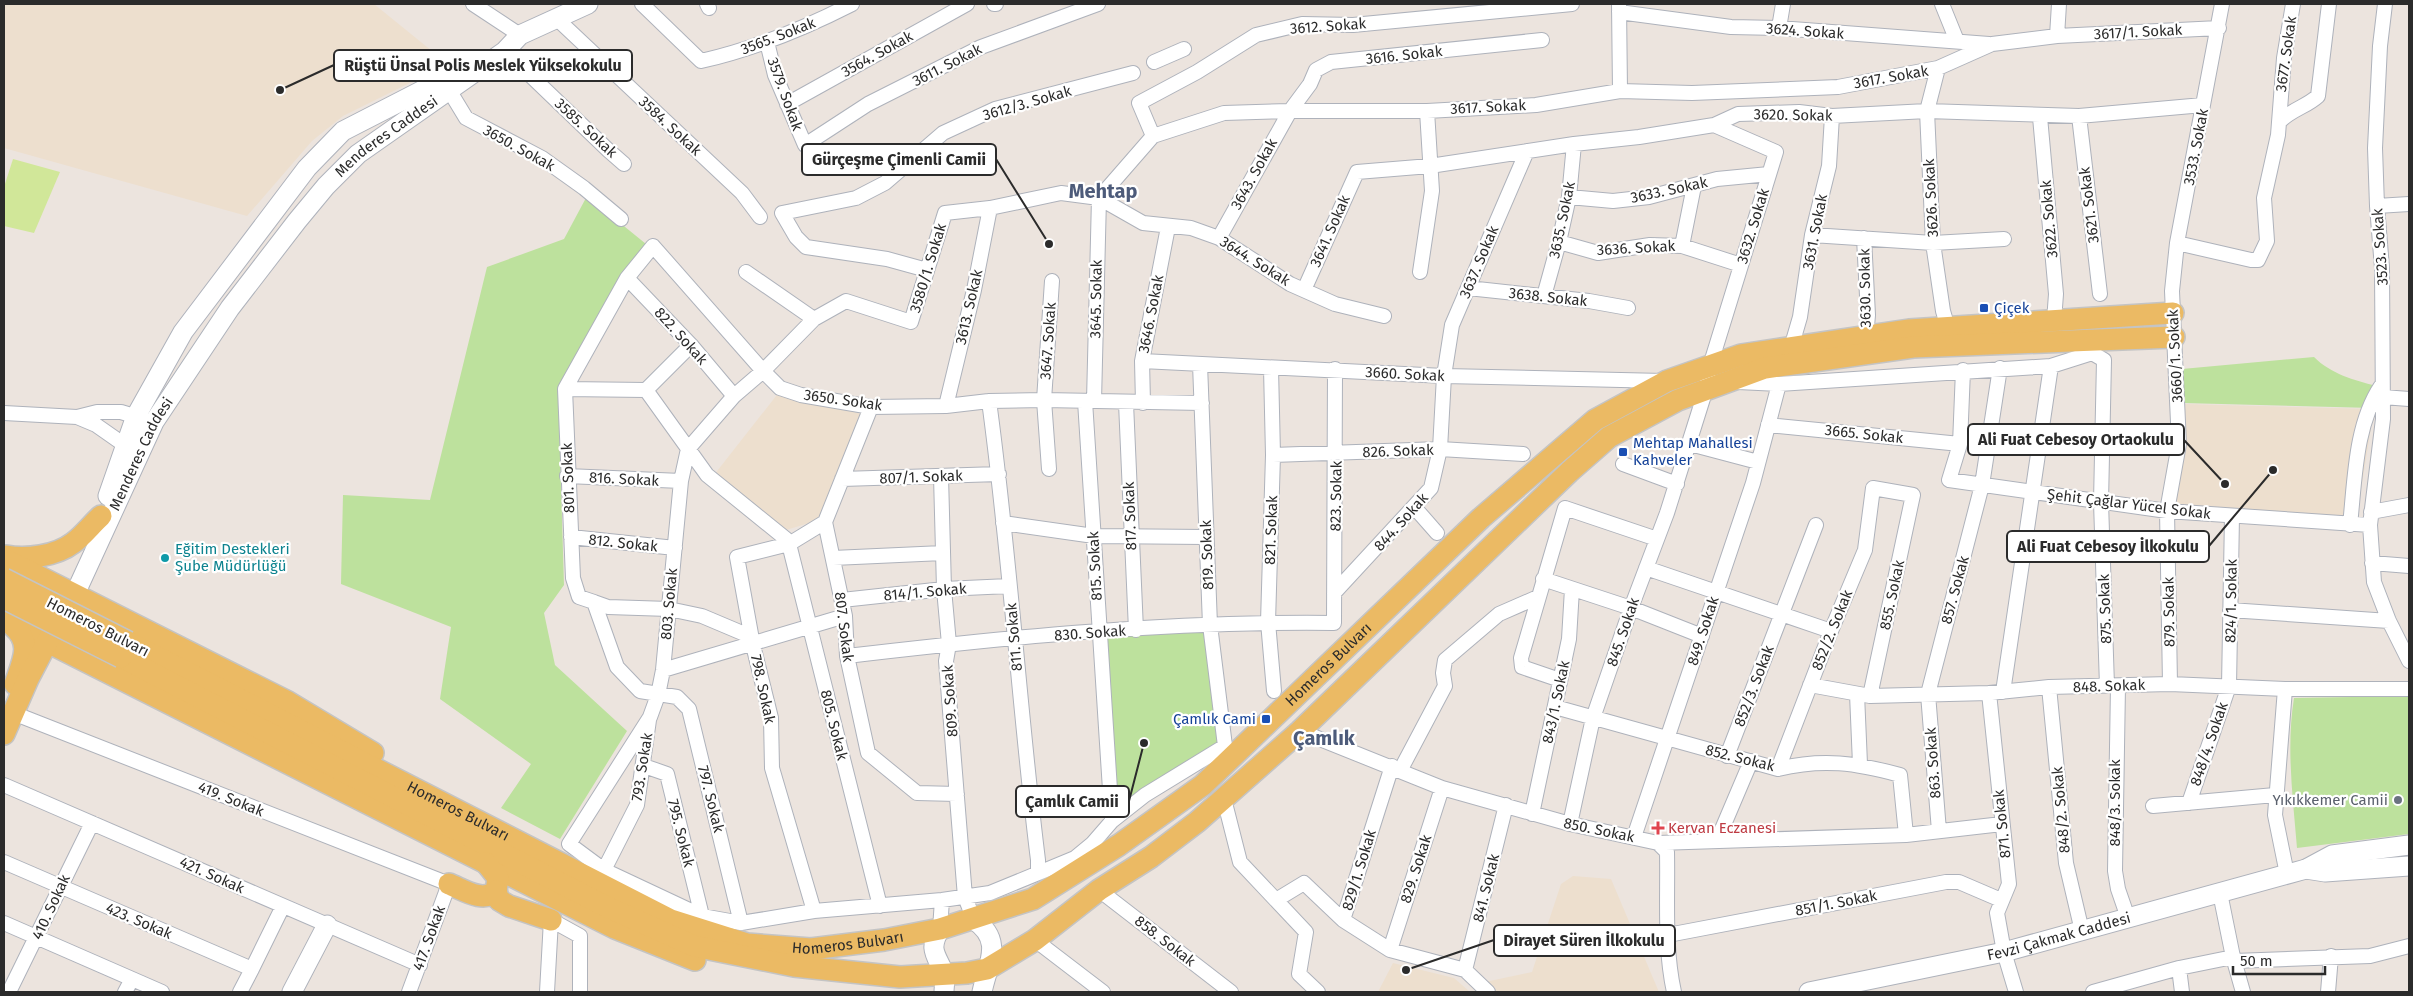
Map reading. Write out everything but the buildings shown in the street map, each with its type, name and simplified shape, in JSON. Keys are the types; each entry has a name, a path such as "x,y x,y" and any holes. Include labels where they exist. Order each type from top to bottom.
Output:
{"main road":[{"path":"505,51 520,35 588,4"},
{"name":"Menderes Caddesi","path":"145,419 297,221 337,174 358,154 505,51"},
{"name":"Menderes Caddesi","path":"22,680 72,592 183,332 275,209 307,168 343,131 441,80 505,51"},
{"path":"335,140 342,163 337,174"},
{"name":"Homeros Bulvarı","path":"4,598 124,650 453,809 670,920 747,944 811,949 884,940 974,920 1033,899 1119,845 1203,785 1481,518 1595,420 1667,381 1741,355 1866,337 1948,328 2173,313"},
{"name":"Homeros Bulvarı","path":"4,579 124,650 607,907 694,946 777,963 900,976 944,983 987,968 1034,940 1100,890 1150,857 1224,799 1300,732 1569,472 1609,437 1678,400 1765,368 1913,347 2174,337"},
{"name":"Menderes Caddesi","path":"72,592 101,516 133,448"},
{"path":"4,557 19,559 45,554 72,544 101,516"},
{"path":"4,557 288,702 369,750 453,809"},
{"path":"7,622 21,617 31,603 37,588 35,574"},
{"path":"91,664 97,628 103,618 113,613"},
{"path":"7,622 615,928 673,953 711,965 764,976 797,977 863,973"},
{"path":"4,734 8,712 22,680 26,644 23,634 7,622"},
{"path":"22,680 45,665 63,657 91,664"},
{"path":"1225,746 1259,732"},
{"path":"1075,858 1119,845"},
{"name":"Fevzi Çakmak Caddesi","path":"1809,992 2004,952 2306,869 2332,855 2409,845"},
{"path":"486,863 498,878 496,891 499,900 509,906 551,920"},
{"name":"Fevzi Çakmak Caddesi","path":"2306,869 2325,872 2409,866"},
{"path":"449,884 482,897 491,896 496,891"},
{"path":"974,920 988,932 992,941 993,950 982,992"},
{"path":"292,992 327,925"},
{"path":"940,929 935,938 933,948 944,983"},
{"path":"900,976 920,987 923,992"}],"street":[{"path":"476,4 520,35"},
{"name":"3565. Sokak","path":"642,4 701,61 767,42 818,21 852,4"},
{"name":"3564. Sokak","path":"788,104 967,4"},
{"name":"3611. Sokak","path":"805,145 868,104 981,47 1098,4"},
{"name":"3612. Sokak","path":"1153,136 1139,103 1197,72 1256,35 1302,24 1353,25 1556,4 1572,4"},
{"path":"1779,28 1783,4"},
{"path":"1942,4 1956,41"},
{"path":"2057,36 2058,4"},
{"name":"3533. Sokak","path":"2172,291 2177,243 2222,4"},
{"name":"3677. Sokak","path":"2177,243 2241,258 2258,260 2267,241 2264,198 2268,188 2279,122 2279,105 2293,4"},
{"path":"2279,122 2294,109 2309,104 2318,96 2329,4"},
{"name":"3523. Sokak","path":"2385,4 2380,46 2376,148 2377,206 2382,268 2383,419 2370,519 2374,582 2389,621 2409,661"},
{"path":"1619,8 1620,91"},
{"name":"3624. Sokak","path":"1619,8 1731,27 1779,28 1881,38 1992,44"},
{"name":"3584. Sokak","path":"556,18 742,193 760,217"},
{"name":"3617/1. Sokak","path":"2057,36 2219,28"},
{"name":"3617. Sokak","path":"1153,136 1224,113 1427,111 1536,104 1620,91 1692,93 1838,87 1938,68 1992,44 2057,36"},
{"name":"3616. Sokak","path":"1290,111 1310,84 1316,70 1331,62 1542,40"},
{"name":"3579. Sokak","path":"767,42 775,75 805,145"},
{"path":"1154,62 1184,49"},
{"name":"3585. Sokak","path":"505,51 624,164"},
{"name":"3626. Sokak","path":"1938,68 1927,111 1933,242 1943,311 1948,328"},
{"name":"3612/3. Sokak","path":"927,270 887,259 806,247 796,237 782,212 856,198 885,183 943,133 995,109 1133,73"},
{"name":"3650. Sokak","path":"449,90 466,118 542,158 584,188 621,219"},
{"name":"3620. Sokak","path":"1357,172 1430,166 1574,144 1639,137 1714,125 1738,114 1798,112 1832,116 1927,111 2079,116 2203,105"},
{"name":"3643. Sokak","path":"1219,238 1290,111"},
{"path":"1420,272 1432,191 1427,111"},
{"name":"3631. Sokak","path":"1791,348 1800,317 1812,235 1829,166 1832,116"},
{"name":"3622. Sokak","path":"2040,116 2056,294 2054,321"},
{"name":"3621. Sokak","path":"2079,116 2100,294"},
{"name":"3632. Sokak","path":"1706,389 1710,366 1776,152 1714,125"},
{"path":"990,208 1061,193 1099,198 1153,136"},
{"name":"3635. Sokak","path":"1544,296 1569,197 1574,144"},
{"name":"3637. Sokak","path":"1444,376 1452,325 1527,151"},
{"name":"3641. Sokak","path":"1304,290 1357,172"},
{"name":"3633. Sokak","path":"1569,197 1613,201 1649,197 1718,179 1769,174"},
{"path":"1682,246 1694,186"},
{"name":"3644. Sokak","path":"1099,198 1143,223 1191,228 1219,238 1290,284 1335,304 1384,316"},
{"name":"3645. Sokak","path":"1089,401 1099,198"},
{"path":"2377,206 2409,204"},
{"name":"3580/1. Sokak","path":"911,322 945,213 990,208"},
{"name":"3613. Sokak","path":"946,406 974,290 990,208"},
{"name":"3646. Sokak","path":"1143,402 1142,361 1168,227"},
{"path":"1812,235 1933,242 2004,239"},
{"name":"3630. Sokak","path":"1864,238 1868,315 1866,337"},
{"name":"3636. Sokak","path":"1559,242 1598,252 1650,245 1682,246 1741,265"},
{"name":"3650. Sokak","path":"627,278 653,246 763,371 780,388 802,395 871,407 946,406 989,401 1044,400 1202,403"},
{"path":"746,272 814,319"},
{"path":"627,278 565,389 646,390 691,345"},
{"name":"822. Sokak","path":"627,278 691,345 734,396"},
{"name":"3647. Sokak","path":"1049,470 1044,400 1052,281"},
{"name":"3638. Sokak","path":"1468,288 1628,308"},
{"name":"3660/1. Sokak","path":"2167,511 2179,444 2172,291"},
{"name":"803. Sokak","path":"604,870 569,844 650,717 658,695 663,670 681,481 688,449 734,396 763,371 814,319 846,302 911,322"},
{"path":"1727,381 1779,384 1963,370 2051,366 2092,353 2104,360 2101,502"},
{"name":"3660. Sokak","path":"1142,361 1271,368 1336,369 1444,376 1625,378 1667,381"},
{"name":"819. Sokak","path":"1200,364 1210,625 1225,746"},
{"path":"2034,492 2051,366"},
{"name":"821. Sokak","path":"1271,368 1273,456 1268,622 1274,691"},
{"name":"857. Sokak","path":"1928,694 1982,485 2000,368"},
{"name":"823. Sokak","path":"1334,623 1337,453 1336,369"},
{"path":"1960,444 1963,370"},
{"name":"844. Sokak","path":"1334,594 1415,508 1431,488 1440,449 1444,376"},
{"path":"1768,425 1779,384"},
{"name":"801. Sokak","path":"565,389 573,578 578,597 594,602"},
{"name":"845. Sokak","path":"1570,824 1593,718 1677,484 1706,389"},
{"path":"646,390 707,475 786,539 789,544"},
{"path":"2350,525 2358,455 2366,418 2383,390 2409,399"},
{"name":"811. Sokak","path":"989,401 999,474 1038,873"},
{"name":"815. Sokak","path":"1089,401 1098,633 1112,821"},
{"name":"817. Sokak","path":"1126,402 1130,537 1136,630"},
{"path":"825,522 871,407"},
{"path":"4,413 77,417 97,412 121,412 145,419"},
{"path":"77,417 96,425 133,448"},
{"name":"3665. Sokak","path":"1768,425 1960,444"},
{"name":"849. Sokak","path":"1634,837 1702,636 1758,462 1768,425"},
{"path":"1690,444 1758,462"},
{"name":"Şehit Çağlar Yücel Sokak","path":"1960,444 1949,480 2167,511 2350,525 2409,504"},
{"name":"826. Sokak","path":"1273,456 1440,449 1523,454"},
{"path":"1624,464 1677,484"},
{"name":"807/1. Sokak","path":"842,479 999,474"},
{"name":"816. Sokak","path":"568,476 681,481"},
{"name":"809. Sokak","path":"940,476 944,589 949,644 946,661 965,897 974,920"},
{"name":"855. Sokak","path":"1860,764 1863,695 1913,495 1873,488"},
{"name":"852/2. Sokak","path":"1778,769 1864,550 1873,488"},
{"name":"871. Sokak","path":"2016,992 2004,952 1997,913 2009,884 2002,824 1996,692 2034,492"},
{"name":"875. Sokak","path":"2101,502 2112,686"},
{"path":"1415,508 1437,533"},
{"path":"1560,680 1522,667 1521,658 1564,508 1657,539"},
{"name":"879. Sokak","path":"2167,511 2170,684"},
{"name":"824/1. Sokak","path":"2229,686 2232,516"},
{"name":"798. Sokak","path":"814,911 772,768 771,718 753,645 737,557 789,544 825,522"},
{"name":"807. Sokak","path":"825,522 845,616 847,656 868,753 918,793 957,794"},
{"path":"1003,523 1094,536 1206,537"},
{"name":"852/3. Sokak","path":"1727,756 1816,525"},
{"name":"812. Sokak","path":"571,538 675,548"},
{"name":"805. Sokak","path":"789,544 880,906"},
{"path":"833,558 943,553"},
{"path":"2372,563 2409,566"},
{"path":"1646,568 1782,616 1831,631"},
{"path":"1543,579 1631,608 1702,636"},
{"name":"814/1. Sokak","path":"842,600 944,589 1009,586"},
{"name":"843/1. Sokak","path":"1532,814 1569,639 1572,589"},
{"name":"829/1. Sokak","path":"1466,970 1390,950 1343,920 1396,768 1444,686 1442,673 1445,660 1498,614 1538,597"},
{"path":"594,602 608,607 668,609 702,616 747,635 753,645"},
{"path":"594,602 617,667 640,691 658,695"},
{"path":"2230,610 2389,621"},
{"path":"663,670 753,645 845,616"},
{"name":"830. Sokak","path":"847,656 1014,637 1268,622 1334,623"},
{"name":"848. Sokak","path":"1810,685 1863,695 1996,692 2049,687 2170,684 2285,688 2409,689"},
{"name":"848/3. Sokak","path":"2112,686 2115,871 2118,889 2128,918"},
{"name":"848/4. Sokak","path":"2189,803 2229,686"},
{"name":"848/2. Sokak","path":"2049,687 2066,863 2082,931"},
{"path":"2285,688 2275,795 2275,816 2287,874"},
{"name":"863. Sokak","path":"1928,694 1938,831"},
{"name":"797. Sokak","path":"658,695 677,697 689,709 741,923"},
{"name":"852. Sokak","path":"1555,707 1667,740 1778,769 1805,763 1860,764 1900,775 1906,835"},
{"name":"419. Sokak","path":"8,712 449,884"},
{"name":"793. Sokak","path":"604,870 637,804 650,717"},
{"name":"850. Sokak","path":"1300,732 1396,768 1442,788 1570,824 1658,842 1906,835 2002,824"},
{"path":"604,870 702,916 741,923 814,911 965,897 990,892 1075,858 1092,844 1112,821 1144,795 1225,746"},
{"path":"1717,841 1751,761"},
{"name":"795. Sokak","path":"644,766 667,774 702,916"},
{"name":"421. Sokak","path":"4,785 420,965"},
{"name":"829. Sokak","path":"1390,950 1442,788"},
{"path":"2153,806 2275,795"},
{"path":"1224,799 1240,862 1306,932 1299,974 1318,992"},
{"name":"841. Sokak","path":"1466,970 1506,805"},
{"name":"410. Sokak","path":"9,992 92,822"},
{"path":"1658,842 1667,852 1670,976 1674,992"},
{"name":"423. Sokak","path":"4,862 252,969"},
{"name":"851/1. Sokak","path":"1668,935 1946,882 1959,882 2001,900"},
{"path":"1276,900 1304,883 1343,920"},
{"name":"417. Sokak","path":"409,992 449,884"},
{"name":"858. Sokak","path":"1100,890 1231,992"},
{"path":"2220,894 2233,959 2243,992"},
{"path":"940,929 942,900"},
{"path":"240,992 283,906"},
{"path":"547,992 551,920 580,936 580,992"},
{"path":"4,923 162,992"},
{"path":"1034,940 1103,992"},
{"path":"2093,992 2179,968 2233,959 2370,956 2409,946"},
{"path":"2328,992 2332,956"},
{"path":"2179,968 2182,992"},
{"path":"1466,970 1488,992"},
{"path":"125,992 132,979"}],"shaded area":[{"path":"4,4 374,4 448,64 343,116 312,141 247,216 4,148"},
{"path":"780,391 806,401 862,414 822,519 783,531 714,475"},
{"path":"2184,404 2374,409 2354,523 2175,509 2186,443"},
{"path":"1573,876 1611,879 1659,992 1495,992 1485,982 1532,972 1561,884"},
{"path":"1393,963 1454,978 1470,992 1378,992"}],"green space":[{"path":"13,159 60,172 34,233 4,226 4,187"},
{"path":"587,196 646,244 621,274 558,387 564,585 544,613 555,665 627,731 560,839 501,808 531,764 440,699 451,627 341,584 343,495 430,500 487,267 564,239"},
{"path":"2314,357 2335,372 2376,386 2373,408 2183,403 2182,369"},
{"path":"1210,625 1225,746 1112,821 1098,633"},
{"path":"2409,696 2409,834 2297,848 2290,754 2294,698"}],"place":[{"name":"Rüştü Ünsal Polis Meslek Yüksekokulu","path":"280,90"},
{"name":"Gürçeşme Çimenli Camii","path":"1049,244"},
{"name":"Çiçek","path":"1984,308"},
{"name":"Mehtap Mahallesi Kahveler","path":"1623,452"},
{"name":"Ali Fuat Cebesoy İlkokulu","path":"2273,470"},
{"name":"Ali Fuat Cebesoy Ortaokulu","path":"2225,484"},
{"name":"Eğitim Destekleri Şube Müdürlüğü","path":"165,558"},
{"name":"Çamlık Cami","path":"1266,719"},
{"name":"Çamlık Camii","path":"1144,743"},
{"name":"Yıkıkkemer Camii","path":"2398,800"},
{"name":"Kervan Eczanesi","path":"1658,828"},
{"name":"Dirayet Süren İlkokulu","path":"1406,970"}],"district":[{"name":"Mehtap","path":"1103,191"},
{"name":"Çamlık","path":"1324,738"}]}
